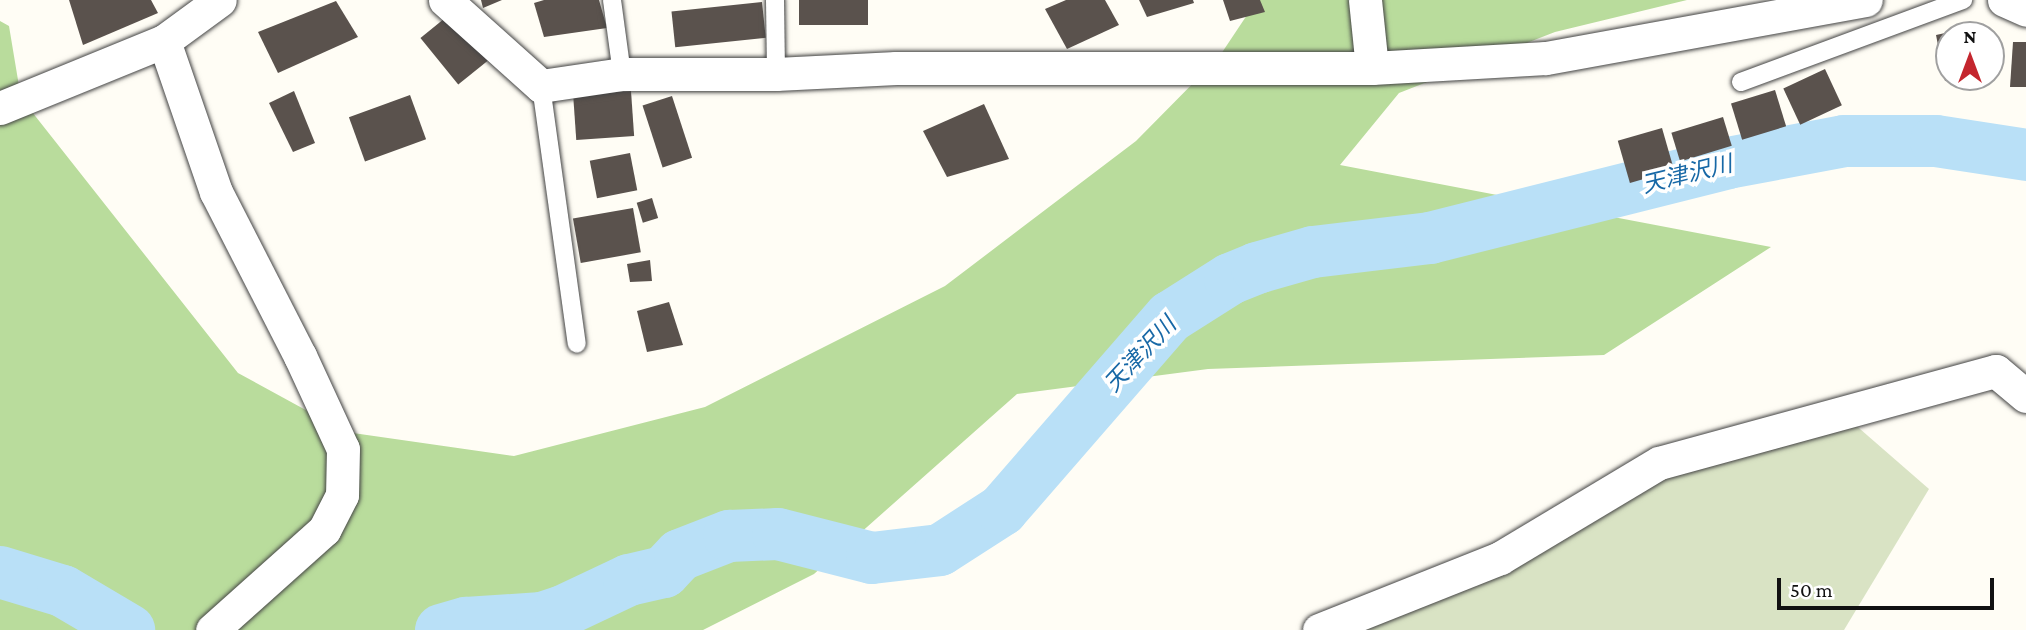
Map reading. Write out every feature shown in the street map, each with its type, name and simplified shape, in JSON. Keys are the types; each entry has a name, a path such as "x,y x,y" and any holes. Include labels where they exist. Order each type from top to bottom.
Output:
{"street":[{"path":"0,108 164,41 220,0"},
{"path":"446,0 541,86 622,74 776,74 896,68 1372,68 1546,58 1866,0"},
{"path":"1365,0 1372,68"},
{"path":"2004,0 2026,9"},
{"path":"164,41 216,192 300,356 343,449 342,495 324,530 212,629"},
{"path":"1319,630 1500,558 1659,463 1996,371 2026,396"}],"lane":[{"path":"612,0 622,74"},
{"path":"775,0 776,74"},
{"path":"1741,82 1963,0"},
{"path":"541,86 577,344"}],"green space":[{"path":"1257,0 1687,0 1555,32 1399,93 1340,165 1771,247 1604,355 1208,369 1017,394 814,574 703,630 0,630 0,21 9,26 21,98 238,373 346,432 514,456 705,407 945,286 1136,141 1219,57"},
{"path":"1852,422 1929,489 1844,630 1347,630 1658,477"}],"building":[{"path":"69,0 151,0 158,13 83,45"},
{"path":"481,0 502,0 483,8"},
{"path":"544,0 599,0 607,28 544,37 534,3"},
{"path":"799,0 868,0 868,25 799,25"},
{"path":"1066,0 1105,0 1119,25 1067,49 1045,9"},
{"path":"1139,0 1193,0 1194,3 1147,17"},
{"path":"1223,0 1260,0 1265,12 1230,21"},
{"path":"336,1 358,37 278,73 258,32"},
{"path":"762,2 766,38 675,47 671,12"},
{"path":"450,14 488,61 458,85 420,38"},
{"path":"2013,42 2026,42 2026,87 2010,87"},
{"path":"1825,69 1842,105 1800,125 1783,88"},
{"path":"1775,90 1786,126 1742,140 1731,103"},
{"path":"294,91 315,143 293,152 269,103"},
{"path":"631,91 634,136 576,140 573,95"},
{"path":"410,95 426,139 365,161 349,117"},
{"path":"672,96 692,158 663,167 643,106"},
{"path":"984,104 1009,159 947,177 923,131"},
{"path":"1723,117 1732,146 1680,161 1671,133"},
{"path":"1662,128 1674,170 1630,183 1618,141"},
{"path":"630,153 637,190 597,198 590,161"},
{"path":"652,198 658,218 643,223 637,203"},
{"path":"633,208 641,252 581,263 573,219"},
{"path":"650,260 652,281 630,282 627,264"},
{"path":"669,302 683,345 647,352 637,311"}],"waterway":[{"name":"天津沢川","path":"441,630 466,623 542,618 561,612 629,580 664,572 680,555 729,536 778,534 872,558 940,550 1002,510 1170,317 1230,279 1257,268 1313,252 1430,238 1728,163 1844,141 1936,141 2026,155"},
{"name":"天津沢川","path":"0,572 63,591 129,630"}]}
